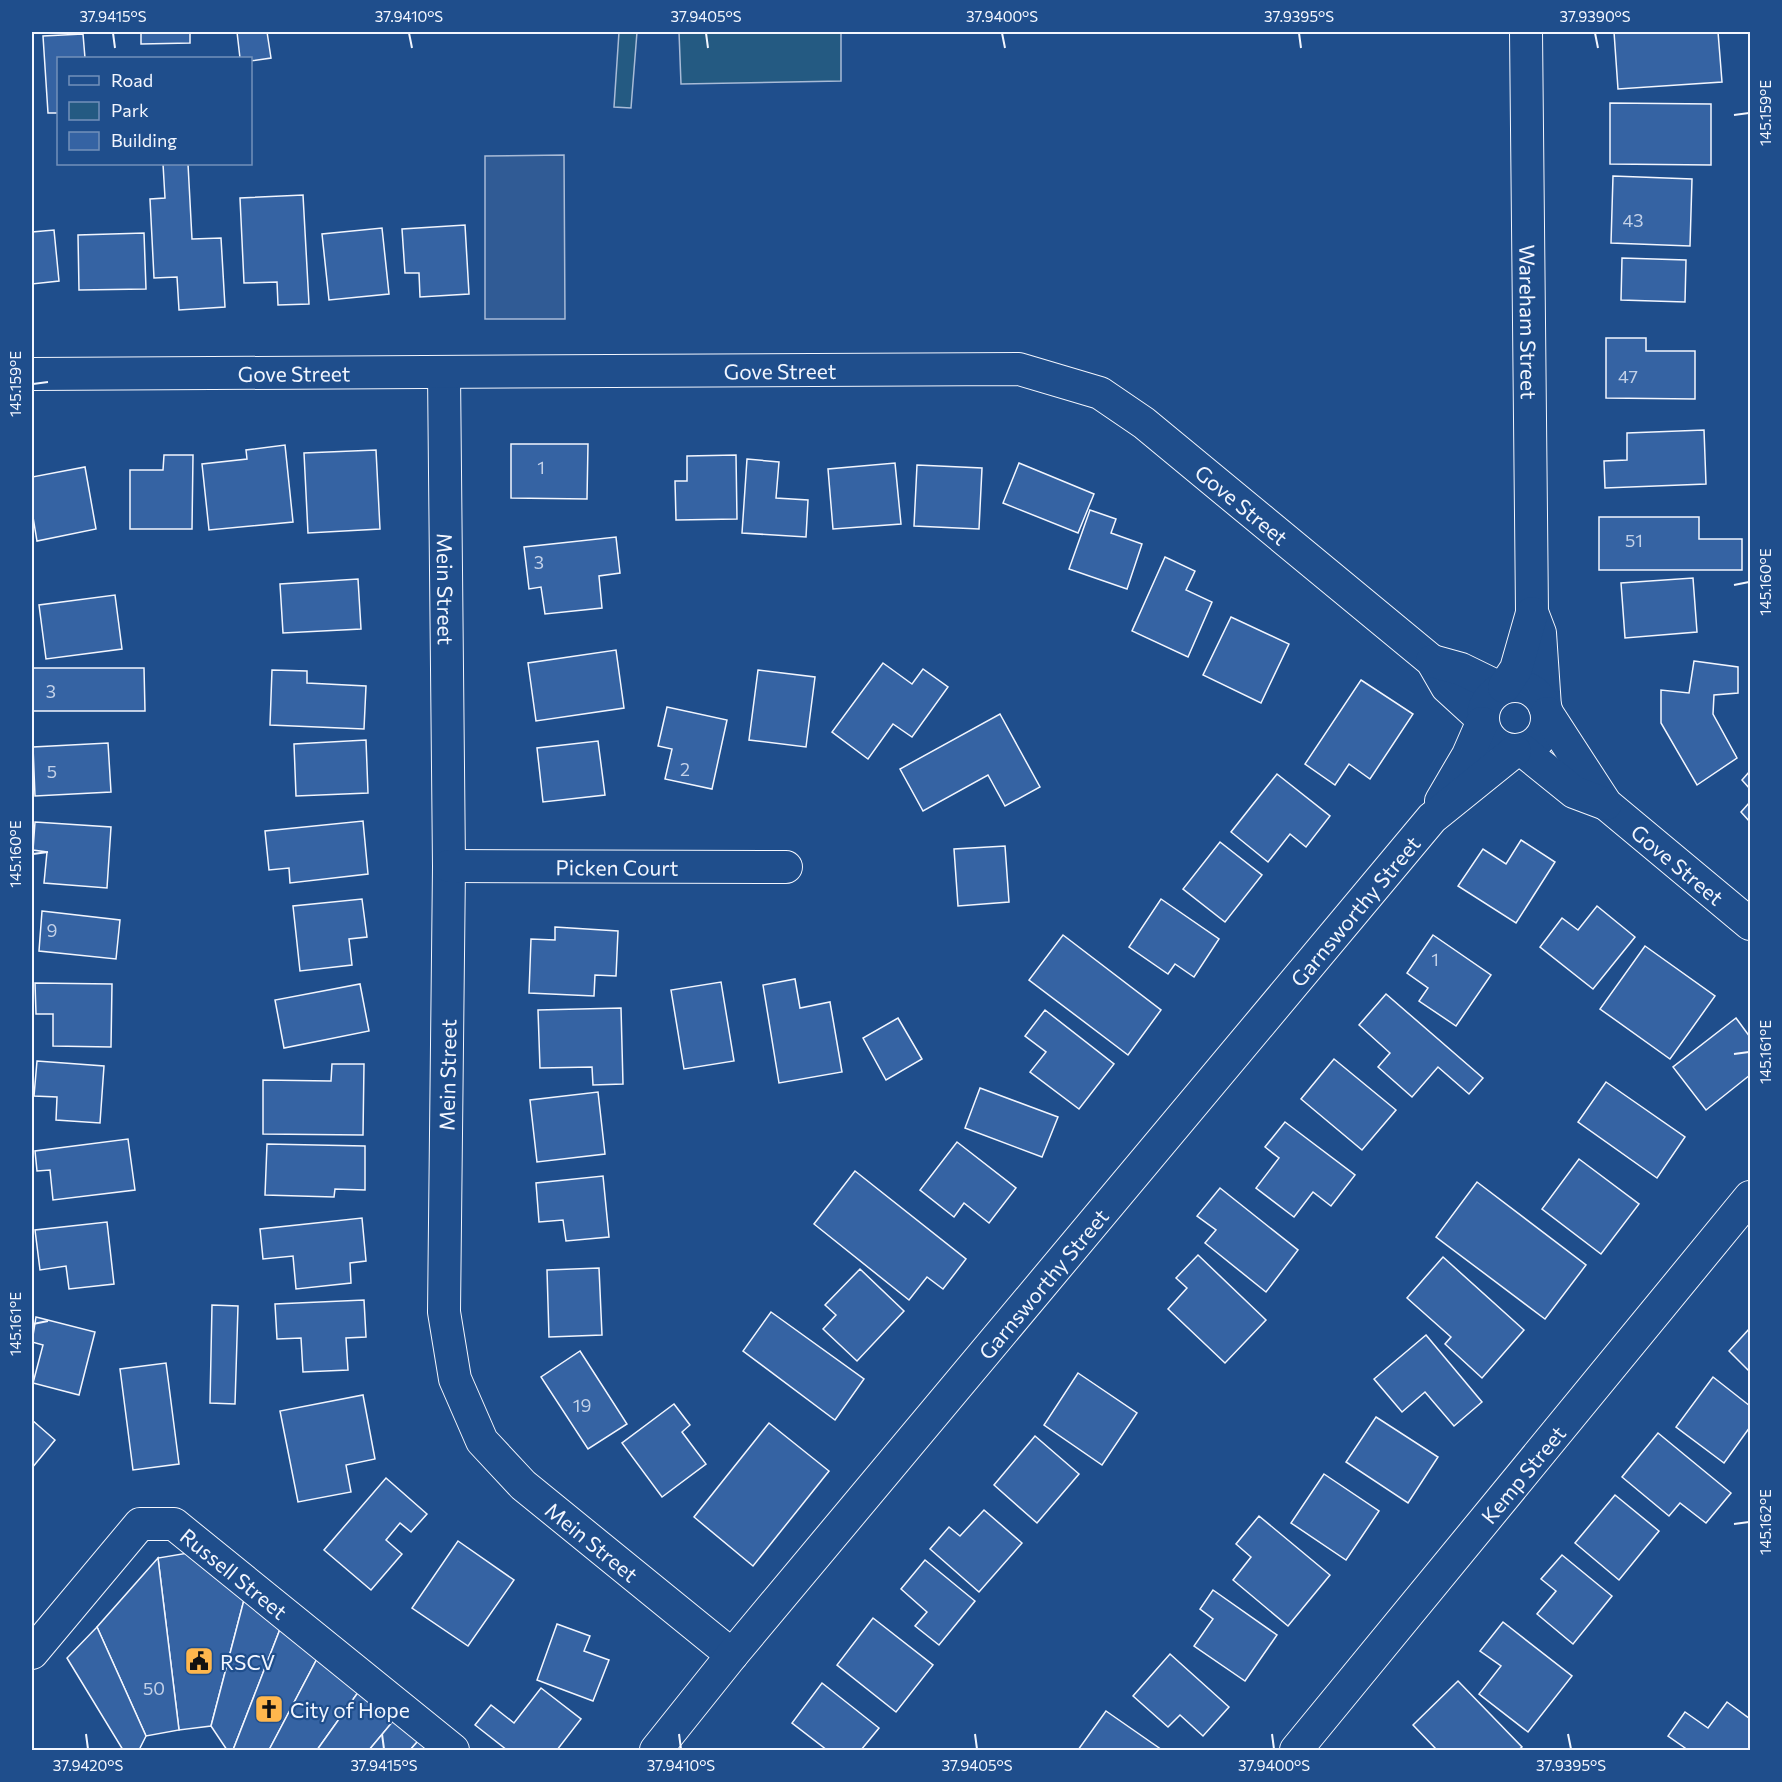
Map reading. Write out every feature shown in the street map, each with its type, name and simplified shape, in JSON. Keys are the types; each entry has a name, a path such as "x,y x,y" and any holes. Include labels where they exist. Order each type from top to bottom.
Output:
{"street":[{"name":"Wareham Street","path":"1502,688 1516,669 1532,612 1526,32"},
{"name":"Gove Street","path":"32,374 444,374 1019,369 1088,388 1144,423 1431,661 1447,687 1482,721"},
{"name":"Mein Street","path":"444,374 449,866 444,1312 455,1379 482,1441 524,1485 732,1655"},
{"name":"Wareham Street","path":"1532,612 1540,633 1546,710"},
{"name":"Gove Street","path":"1431,661 1461,669 1502,688"},
{"path":"1502,688 1527,688 1536,694 1546,710 1544,733 1539,741 1518,751 1492,742 1482,721 1487,701 1502,688"},
{"name":"Gove Street","path":"1546,710 1606,804 1750,924"},
{"name":"Garnsworthy Street","path":"656,1750 732,1655 1432,818 1468,756 1482,721"},
{"name":"Gove Street","path":"1518,751 1574,792 1606,804"},
{"name":"Garnsworthy Street","path":"1432,818 1518,751"},
{"name":"Picken Court","path":"449,866 786,867"},
{"name":"Kemp Street","path":"1296,1750 1750,1197"},
{"name":"Russell Street","path":"32,1653 140,1524 174,1524 453,1750"}],"green space":[{"path":"619,32 637,32 631,108 614,107"},
{"path":"679,32 841,32 841,81 681,84"}],"shaded area":[{"path":"564,155 565,319 485,319 485,156"}],"building":[{"path":"141,32 190,32 190,43 141,44"},
{"path":"237,32 267,32 271,58 252,61 252,57 240,57"},
{"path":"1614,32 1718,32 1722,82 1618,89"},
{"path":"83,34 85,57 57,57 57,113 48,113 43,36"},
{"path":"1610,103 1711,104 1711,165 1610,164"},
{"path":"163,165 188,165 192,239 221,238 225,307 179,310 177,277 154,278 150,199 165,198"},
{"path":"1613,176 1692,179 1690,246 1611,243"},
{"path":"303,195 309,304 278,305 277,282 244,283 240,198"},
{"path":"465,225 469,294 420,297 419,273 405,273 402,229"},
{"path":"382,228 389,294 329,300 322,234"},
{"path":"54,230 59,281 32,284 32,232"},
{"path":"144,233 146,289 79,290 78,235"},
{"path":"1622,258 1686,260 1685,302 1621,300"},
{"path":"1606,338 1646,338 1646,351 1695,351 1695,399 1606,398"},
{"path":"1704,430 1706,484 1605,488 1604,461 1627,460 1627,433"},
{"path":"511,444 588,444 587,499 511,498"},
{"path":"285,445 293,522 209,530 202,464 247,459 246,450"},
{"path":"376,450 380,529 308,533 304,453"},
{"path":"164,455 193,455 192,529 130,529 130,470 163,470"},
{"path":"736,455 737,519 676,520 675,481 687,481 687,456"},
{"path":"747,459 779,462 776,498 808,500 806,537 742,533"},
{"path":"895,463 901,524 833,529 828,469"},
{"path":"1019,463 1094,494 1078,533 1003,503"},
{"path":"917,465 982,468 979,529 914,526"},
{"path":"85,467 96,529 37,541 32,511 32,477"},
{"path":"1090,510 1116,519 1111,533 1142,544 1127,589 1069,569"},
{"path":"1599,517 1699,517 1699,539 1742,539 1742,570 1599,570"},
{"path":"616,537 620,573 599,576 602,608 545,614 541,587 529,589 524,547"},
{"path":"1165,557 1195,571 1186,590 1212,602 1188,657 1132,631"},
{"path":"1693,578 1697,632 1625,638 1621,583"},
{"path":"358,579 361,629 283,633 280,584"},
{"path":"115,595 122,649 46,659 39,605"},
{"path":"1231,617 1289,644 1261,703 1203,675"},
{"path":"616,650 624,708 536,721 528,663"},
{"path":"1694,661 1738,667 1738,693 1714,695 1713,714 1737,758 1697,785 1661,723 1661,690 1689,693"},
{"path":"883,663 912,684 923,669 948,687 912,737 893,724 868,759 832,732"},
{"path":"32,668 144,668 145,711 32,711"},
{"path":"272,670 307,671 307,683 366,686 364,729 270,725"},
{"path":"758,670 815,677 806,747 749,740"},
{"path":"1361,680 1413,714 1370,779 1349,764 1335,785 1305,764"},
{"path":"667,707 727,720 712,789 665,779 672,749 658,746"},
{"path":"1000,714 1040,787 1005,806 988,775 923,811 900,769"},
{"path":"366,740 368,793 296,796 294,744"},
{"path":"598,741 605,795 543,802 537,748"},
{"path":"108,743 111,792 35,796 33,747"},
{"path":"1750,771 1750,789 1742,780"},
{"path":"1277,774 1330,816 1306,847 1290,834 1268,862 1231,832"},
{"path":"1750,802 1750,822 1741,812"},
{"path":"363,821 368,874 290,883 289,868 269,870 265,831"},
{"path":"35,822 111,827 107,888 44,883 47,852 33,850"},
{"path":"1521,840 1555,862 1516,923 1458,886 1483,849 1506,864"},
{"path":"1220,842 1262,875 1225,922 1183,889"},
{"path":"1005,846 1009,902 958,906 954,849"},
{"path":"362,899 367,937 349,939 352,965 300,971 293,906"},
{"path":"1161,899 1219,939 1194,977 1175,964 1168,974 1129,947"},
{"path":"1597,906 1635,937 1593,989 1540,947 1562,918 1578,930"},
{"path":"42,911 120,920 116,959 39,951"},
{"path":"555,927 618,931 616,976 595,975 594,996 529,993 531,939 555,940"},
{"path":"1063,935 1161,1010 1128,1055 1029,980"},
{"path":"1433,935 1491,975 1456,1026 1419,1001 1428,988 1407,973"},
{"path":"1645,946 1715,996 1670,1059 1600,1009"},
{"path":"795,979 800,1008 830,1002 842,1072 779,1083 763,985"},
{"path":"721,982 734,1061 684,1069 671,990"},
{"path":"35,983 112,984 111,1047 53,1046 53,1014 36,1014"},
{"path":"360,984 369,1031 284,1048 275,1000"},
{"path":"1386,994 1483,1078 1469,1094 1438,1067 1412,1097 1378,1067 1390,1053 1359,1025"},
{"path":"621,1008 623,1084 593,1085 592,1067 540,1068 538,1010"},
{"path":"1045,1010 1114,1064 1079,1109 1030,1072 1046,1052 1025,1036"},
{"path":"898,1018 922,1059 886,1080 863,1038"},
{"path":"1736,1018 1750,1037 1750,1075 1706,1110 1673,1067"},
{"path":"1334,1059 1396,1110 1362,1150 1301,1099"},
{"path":"37,1061 104,1066 100,1123 56,1120 57,1097 34,1096"},
{"path":"332,1064 364,1064 363,1135 263,1134 263,1080 331,1081"},
{"path":"1606,1082 1685,1137 1657,1178 1578,1122"},
{"path":"980,1088 1058,1117 1042,1157 965,1128"},
{"path":"598,1092 605,1154 537,1162 530,1100"},
{"path":"1285,1122 1355,1175 1331,1206 1313,1192 1294,1217 1256,1188 1279,1158 1265,1147"},
{"path":"128,1139 135,1190 53,1200 50,1170 37,1171 35,1151"},
{"path":"957,1142 1016,1188 989,1223 964,1203 954,1217 920,1190"},
{"path":"267,1144 365,1146 365,1190 335,1189 334,1197 265,1195"},
{"path":"1579,1159 1639,1204 1601,1254 1542,1209"},
{"path":"855,1171 966,1259 943,1289 927,1277 909,1300 814,1224"},
{"path":"603,1176 609,1237 566,1241 563,1220 539,1222 536,1183"},
{"path":"1477,1182 1586,1265 1545,1319 1436,1237"},
{"path":"1220,1188 1298,1250 1266,1292 1205,1243 1216,1230 1197,1216"},
{"path":"362,1218 366,1261 350,1263 351,1283 296,1289 293,1256 263,1259 260,1229"},
{"path":"107,1222 114,1284 69,1289 66,1266 40,1270 35,1230"},
{"path":"1198,1255 1266,1320 1225,1363 1168,1309 1187,1288 1176,1278"},
{"path":"1443,1257 1524,1330 1482,1378 1445,1344 1451,1337 1407,1298"},
{"path":"599,1268 602,1335 549,1337 547,1270"},
{"path":"860,1269 904,1311 857,1361 823,1329 836,1315 825,1305"},
{"path":"364,1300 366,1337 346,1338 348,1370 303,1372 301,1338 277,1339 275,1304"},
{"path":"212,1305 238,1306 235,1404 210,1403"},
{"path":"771,1312 864,1379 835,1420 743,1351"},
{"path":"36,1317 95,1332 79,1395 33,1383 43,1345 32,1342"},
{"path":"1750,1328 1750,1372 1729,1351"},
{"path":"1426,1335 1482,1402 1454,1426 1425,1392 1402,1412 1374,1379"},
{"path":"580,1351 627,1424 588,1449 541,1377"},
{"path":"166,1363 179,1464 133,1470 120,1369"},
{"path":"1078,1373 1137,1413 1102,1465 1044,1425"},
{"path":"1713,1377 1750,1406 1750,1427 1724,1463 1676,1427"},
{"path":"363,1395 375,1459 346,1465 351,1492 298,1502 280,1411"},
{"path":"674,1404 690,1425 682,1432 706,1464 662,1497 622,1443"},
{"path":"1376,1417 1438,1457 1408,1503 1346,1462"},
{"path":"32,1420 55,1440 32,1468"},
{"path":"769,1423 829,1471 753,1566 694,1517"},
{"path":"1658,1433 1731,1493 1706,1523 1680,1503 1669,1516 1622,1477"},
{"path":"1035,1436 1079,1474 1037,1523 994,1485"},
{"path":"1324,1474 1379,1511 1346,1560 1291,1523"},
{"path":"386,1478 427,1514 411,1532 400,1523 386,1540 402,1554 371,1590 324,1550"},
{"path":"1615,1495 1659,1531 1619,1580 1575,1543"},
{"path":"984,1510 1022,1543 979,1592 930,1549 949,1527 960,1536"},
{"path":"1259,1516 1330,1575 1288,1626 1233,1580 1251,1557 1236,1544"},
{"path":"458,1541 514,1580 468,1646 412,1608"},
{"name":"RSCV","path":"194,1552 245,1596 211,1726 179,1730 158,1558"},
{"path":"1562,1555 1612,1596 1573,1644 1537,1614 1556,1591 1541,1579"},
{"path":"158,1558 179,1730 146,1736 97,1627"},
{"path":"925,1560 975,1601 939,1645 915,1626 927,1612 901,1589"},
{"path":"1213,1590 1277,1635 1245,1681 1194,1646 1213,1619 1200,1609"},
{"path":"245,1596 282,1624 233,1750 227,1750 211,1726"},
{"path":"873,1618 933,1665 896,1712 837,1665"},
{"path":"1503,1622 1572,1676 1528,1732 1479,1694 1501,1666 1480,1651"},
{"path":"282,1624 319,1655 269,1750 233,1750"},
{"path":"557,1624 590,1636 584,1651 609,1660 593,1701 537,1680"},
{"path":"97,1627 146,1736 139,1750 123,1750 67,1658"},
{"path":"1170,1654 1229,1707 1203,1736 1180,1715 1168,1727 1133,1696"},
{"path":"319,1655 359,1691 317,1750 269,1750"},
{"path":"1458,1681 1522,1747 1518,1750 1437,1750 1413,1725"},
{"path":"822,1683 879,1728 861,1750 827,1750 792,1723"},
{"path":"541,1688 581,1719 557,1750 507,1750 475,1725 491,1705 514,1723"},
{"path":"359,1691 394,1720 369,1750 317,1750"},
{"path":"1727,1702 1750,1719 1750,1750 1688,1750 1668,1736 1685,1712 1708,1728"},
{"path":"1106,1711 1162,1750 1078,1750"},
{"path":"394,1720 418,1741 410,1750 369,1750"},
{"path":"418,1741 429,1750 410,1750"}],"place":[{"name":"RSCV","path":"199,1661"},
{"name":"City of Hope","path":"269,1709"}]}
